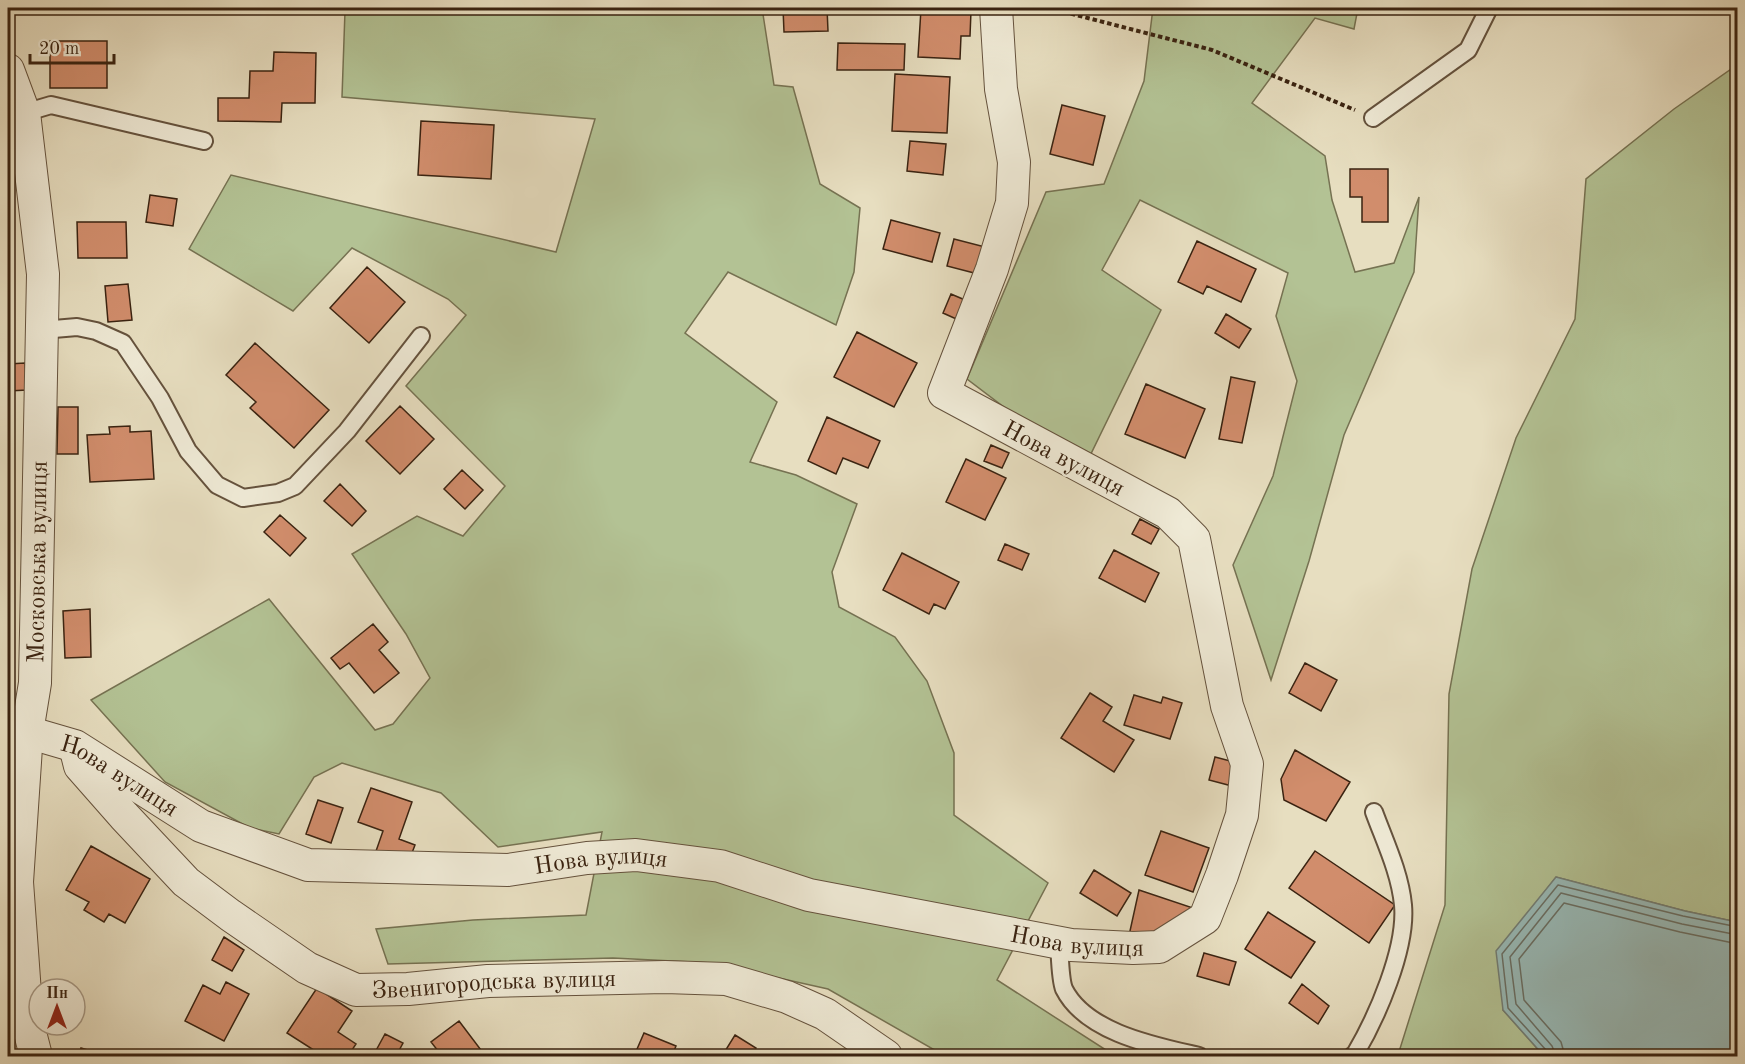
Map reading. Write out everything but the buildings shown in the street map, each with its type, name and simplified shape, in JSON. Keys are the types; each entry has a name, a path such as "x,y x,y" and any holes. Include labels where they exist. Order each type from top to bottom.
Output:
{"street":[{"name":"Нова вулиця","path":"17,731 75,746 201,826 308,865 508,870 587,858 636,855 720,867 809,895 1059,943 1133,948 1159,947 1205,918 1242,815 1247,764 1227,706 1194,539 1168,513 944,393 992,269 1012,203 1014,162 1001,89 996,8"},
{"name":"Московська вулиця","path":"8,70 24,113 43,274 35,683 17,731 17,882 27,1021 36,1056"},
{"name":"Звенигородська вулиця","path":"75,746 80,766 186,882 307,968 356,990 408,989 488,981 665,977 726,979 787,997 825,1014 886,1056"}],"lane":[{"path":"1373,118 1468,50 1489,8"},
{"path":"24,113 51,105 204,141"},
{"path":"42,330 77,327 96,331 123,343 160,398 188,451 217,485 243,498 278,494 295,486 347,431 421,336"},
{"path":"1352,1056 1372,1026 1396,961 1403,915 1403,904 1395,870 1374,812"},
{"path":"1059,943 1064,988 1081,1010 1109,1030 1199,1056"}],"path":[{"path":"1049,8 1212,50 1373,118"}],"green space":[{"path":"570,8 762,8 774,85 793,87 820,184 860,208 854,272 836,325 728,272 685,333 777,402 750,462 796,475 857,504 832,572 839,607 895,637 927,681 954,753 954,815 1048,883 997,980 1109,1052 1120,1056 945,1056 828,989 712,963 613,958 388,964 376,929 473,920 586,915 602,832 498,847 441,793 342,763 314,777 279,834 250,828 165,782 91,700 269,599 375,730 393,724 430,678 406,634 352,554 417,516 463,536 505,486 406,386 466,315 448,299 352,248 293,311 189,249 231,175 556,252 595,119 342,97 345,11 570,12"},
{"path":"1153,8 1358,8 1354,29 1315,18 1252,103 1325,156 1332,200 1355,272 1394,263 1419,197 1414,272 1344,435 1309,561 1271,680 1233,565 1273,476 1297,381 1276,316 1288,273 1140,200 1102,270 1161,310 1084,468 967,379 1046,192 1104,184 1144,81"},
{"path":"1737,65 1737,922 1685,911 1556,877 1532,908 1503,1010 1544,1056 1396,1056 1445,905 1449,694 1472,569 1516,438 1575,319 1586,179 1674,109"}],"water":[{"path":"1556,877 1685,911 1737,922 1737,1056 1544,1056 1503,1010 1496,951"}]}
